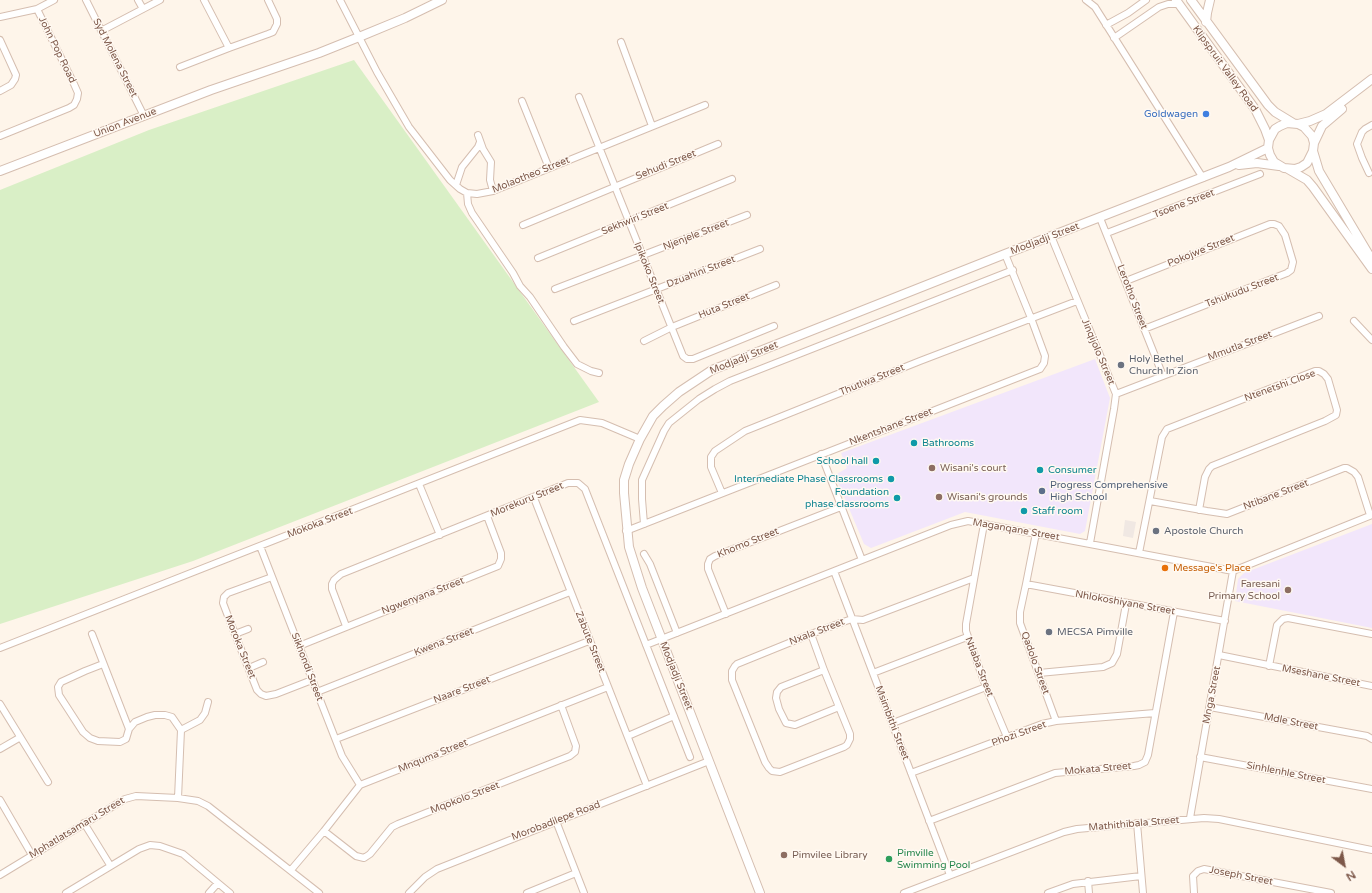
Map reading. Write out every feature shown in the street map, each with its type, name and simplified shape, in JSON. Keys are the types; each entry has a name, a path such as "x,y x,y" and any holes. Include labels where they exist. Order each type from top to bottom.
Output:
{"street":[{"path":"0,17 37,9 54,0"},
{"name":"Syd Molena Street","path":"86,0 144,116"},
{"path":"138,0 143,9"},
{"path":"101,31 160,0"},
{"path":"204,0 229,48"},
{"path":"180,68 268,34 275,29 277,19 268,0"},
{"path":"340,0 385,86 409,127 456,185 467,193 468,204 472,213 513,273 520,286 530,297 576,364 599,373"},
{"name":"Union Avenue","path":"0,171 250,76 318,53 358,35 405,18 441,0"},
{"path":"1086,0 1094,7 1106,25 1202,178"},
{"path":"1106,25 1128,13 1146,0"},
{"name":"Klipspruit Valley Road","path":"1191,0 1268,105 1275,112 1296,124"},
{"path":"1206,22 1210,0"},
{"path":"1114,38 1159,7 1178,2"},
{"name":"Klipspruit Valley Road","path":"1178,2 1255,109 1262,121 1268,144"},
{"name":"John Pop Road","path":"0,136 69,108 74,105 77,99 78,93 74,84 37,9"},
{"path":"0,40 16,75 11,85 0,91"},
{"path":"621,42 652,126"},
{"path":"1370,85 1326,114 1310,121 1296,124 1287,123 1275,129 1268,144 1270,155 1274,162 1307,180 1313,187 1372,269"},
{"path":"1288,169 1295,169 1302,166 1311,157 1322,126 1370,85"},
{"name":"Ipikoko Street","path":"579,97 683,356 689,359 774,326"},
{"path":"522,101 549,168"},
{"name":"Molaotheo Street","path":"467,193 477,194 493,191 705,105"},
{"path":"1296,124 1308,131 1314,147 1319,171 1372,260"},
{"path":"1371,174 1362,158 1357,144 1365,128 1372,125"},
{"path":"478,134 480,142 491,162 490,180 493,191"},
{"path":"456,185 462,167 478,147 480,142"},
{"name":"Sehudi Street","path":"523,225 718,144"},
{"name":"Modjadji Street","path":"760,893 662,640 633,563 629,547 626,531 624,480 640,439 653,416 695,380 712,370 1202,178 1229,167 1268,144"},
{"name":"Modjadji Street","path":"1229,167 1257,163 1280,166"},
{"name":"Tsoene Street","path":"1107,234 1260,174"},
{"name":"Sekhwiri Street","path":"538,258 732,179"},
{"name":"Njenjele Street","path":"555,289 747,215"},
{"name":"Lerotho Street","path":"1100,218 1163,376"},
{"name":"Pokojwe Street","path":"1126,281 1270,224 1276,224"},
{"name":"Tshukudu Street","path":"1144,329 1290,271 1293,266 1293,259 1283,230 1276,224"},
{"name":"Jinqijolo Street","path":"1051,236 1116,394 1090,543"},
{"name":"Dzuahini Street","path":"574,321 760,249"},
{"name":"Nkentshane Street","path":"626,531 1038,370 1044,363 1045,356 1013,270 1005,254"},
{"path":"644,524 642,480 669,423 699,399 715,388 730,381 1013,270"},
{"name":"Huta Street","path":"644,341 672,327 776,285"},
{"name":"Thutlwa Street","path":"722,493 711,468 711,458 715,451 745,431 1077,301"},
{"name":"Mmutla Street","path":"1116,394 1319,316"},
{"path":"1354,321 1372,340"},
{"name":"Ntenetshi Close","path":"1139,553 1162,437 1167,429 1314,371 1321,372 1325,375 1329,381 1337,410 1336,416 1211,467 1204,481 1199,510"},
{"name":"Mokoka Street","path":"0,648 580,420 602,423 640,439"},
{"path":"821,454 862,560"},
{"name":"Ntibane Street","path":"1150,501 1218,513 1231,513 1347,468 1354,472 1358,477 1371,515"},
{"name":"Morekuru Street","path":"346,626 332,589 332,584 337,576 571,483 577,483 583,487 690,757"},
{"path":"419,484 440,534"},
{"name":"Zabute Street","path":"534,498 647,786"},
{"name":"Khomo Street","path":"726,614 708,569 710,560 715,556 841,507"},
{"path":"1233,570 1371,515"},
{"name":"Ngwenyana Street","path":"299,646 498,566 501,559 500,553 487,516"},
{"name":"Maganqane Street","path":"646,645 662,640 951,525 968,521 1233,570"},
{"name":"Ntlaba Street","path":"984,524 966,624 968,637 986,687 1007,738"},
{"name":"Qadolo Street","path":"1036,533 1020,612 1020,623 1056,721"},
{"name":"Sikhondi Street","path":"260,546 342,756 360,785"},
{"path":"644,554 650,564 678,633"},
{"name":"Mnga Street","path":"1190,818 1233,570"},
{"name":"Msimbithi Street","path":"834,571 950,875"},
{"name":"Moroka Street","path":"272,577 228,593 224,597 223,603 248,668 258,690 263,695 276,694 312,680"},
{"name":"Nxala Street","path":"839,707 850,734 850,739 847,745 780,772 772,771 765,762 732,680 732,671 737,664 811,634 852,619 863,620 974,578"},
{"name":"Nhlokoshiyane Street","path":"1026,584 1126,604 1225,621"},
{"name":"Kwena Street","path":"317,692 570,592"},
{"path":"1039,673 1103,667 1112,663 1117,654 1126,604"},
{"name":"Mokata Street","path":"929,821 1055,773 1134,766 1145,762 1148,755 1174,612"},
{"name":"Mseshane Street","path":"1269,666 1277,625 1280,620 1284,618 1372,634"},
{"path":"235,634 248,628"},
{"path":"92,634 129,729"},
{"path":"811,634 839,707 793,725 786,723 779,709 776,698 777,692 781,687 824,670"},
{"path":"873,673 968,637"},
{"name":"Naare Street","path":"336,739 589,641"},
{"name":"Mseshane Street","path":"1219,656 1372,686"},
{"path":"248,668 263,662"},
{"path":"103,664 85,670 61,682 58,687 58,695 83,732 90,738 98,741 120,742 126,739 129,729 135,722 155,715 165,714 172,717 181,730 178,798"},
{"name":"Mnquma Street","path":"360,785 608,687"},
{"path":"892,723 986,687"},
{"path":"181,730 200,720 205,713 208,702"},
{"path":"0,704 19,738 48,782"},
{"name":"Mqokolo Street","path":"324,831 356,856 364,858 370,854 387,833 398,824 570,756 575,752 576,746 561,705"},
{"name":"Mdle Street","path":"1210,707 1368,736 1372,739"},
{"name":"Phozi Street","path":"911,773 1042,724 1056,721 1155,713"},
{"path":"628,736 674,716"},
{"path":"0,749 19,738"},
{"name":"Sinhlenhle Street","path":"1200,757 1372,789"},
{"name":"Morobadilepe Road","path":"410,893 425,877 437,869 709,761"},
{"path":"291,870 360,785"},
{"name":"Mphatlatsamaru Street","path":"0,875 125,799 136,796 178,798 198,801 208,806 319,893"},
{"path":"0,800 2,809 32,855"},
{"name":"Mathithibala Street","path":"904,893 1064,832 1077,829 1190,818 1219,819 1372,850"},
{"path":"556,821 584,893"},
{"path":"84,823 110,866"},
{"path":"1137,823 1143,893"},
{"path":"66,893 139,849 150,845 160,846 183,854 217,884 230,893"},
{"name":"Joseph Street","path":"1194,893 1193,876 1198,871 1204,869 1331,893"},
{"path":"527,893 576,873"},
{"path":"1048,893 1073,884 1088,881 1141,876"},
{"path":"1088,881 1089,893"},
{"path":"209,893 217,884"}],"shaded area":[{"path":"1095,359 1110,398 1085,531 1080,534 965,512 871,548 864,544 835,475 847,468 841,453"},
{"path":"1125,520 1136,522 1133,538 1123,536"},
{"name":"Faresani Primary School","path":"1372,524 1372,628 1235,601 1238,579 1244,573"}],"green space":[{"path":"354,60 599,402 193,561 0,624 0,190 149,130"}],"place":[{"name":"Goldwagen","path":"1206,114"},
{"name":"Holy Bethel Church In Zion","path":"1121,365"},
{"name":"Bathrooms","path":"914,443"},
{"name":"School hall","path":"876,461"},
{"name":"Wisani's court","path":"932,468"},
{"name":"Consumer","path":"1040,470"},
{"name":"Intermediate Phase Classrooms","path":"891,479"},
{"name":"Progress Comprehensive High School","path":"1042,491"},
{"name":"Wisani's grounds","path":"939,497"},
{"name":"Foundation phase classrooms","path":"897,498"},
{"name":"Staff room","path":"1024,511"},
{"name":"Apostole Church","path":"1156,531"},
{"name":"Message's Place","path":"1165,568"},
{"name":"Faresani Primary School","path":"1288,590"},
{"name":"MECSA Pimville","path":"1049,632"},
{"name":"Pimvilee Library","path":"784,855"},
{"name":"Pimville Swimming Pool","path":"889,859"}]}
